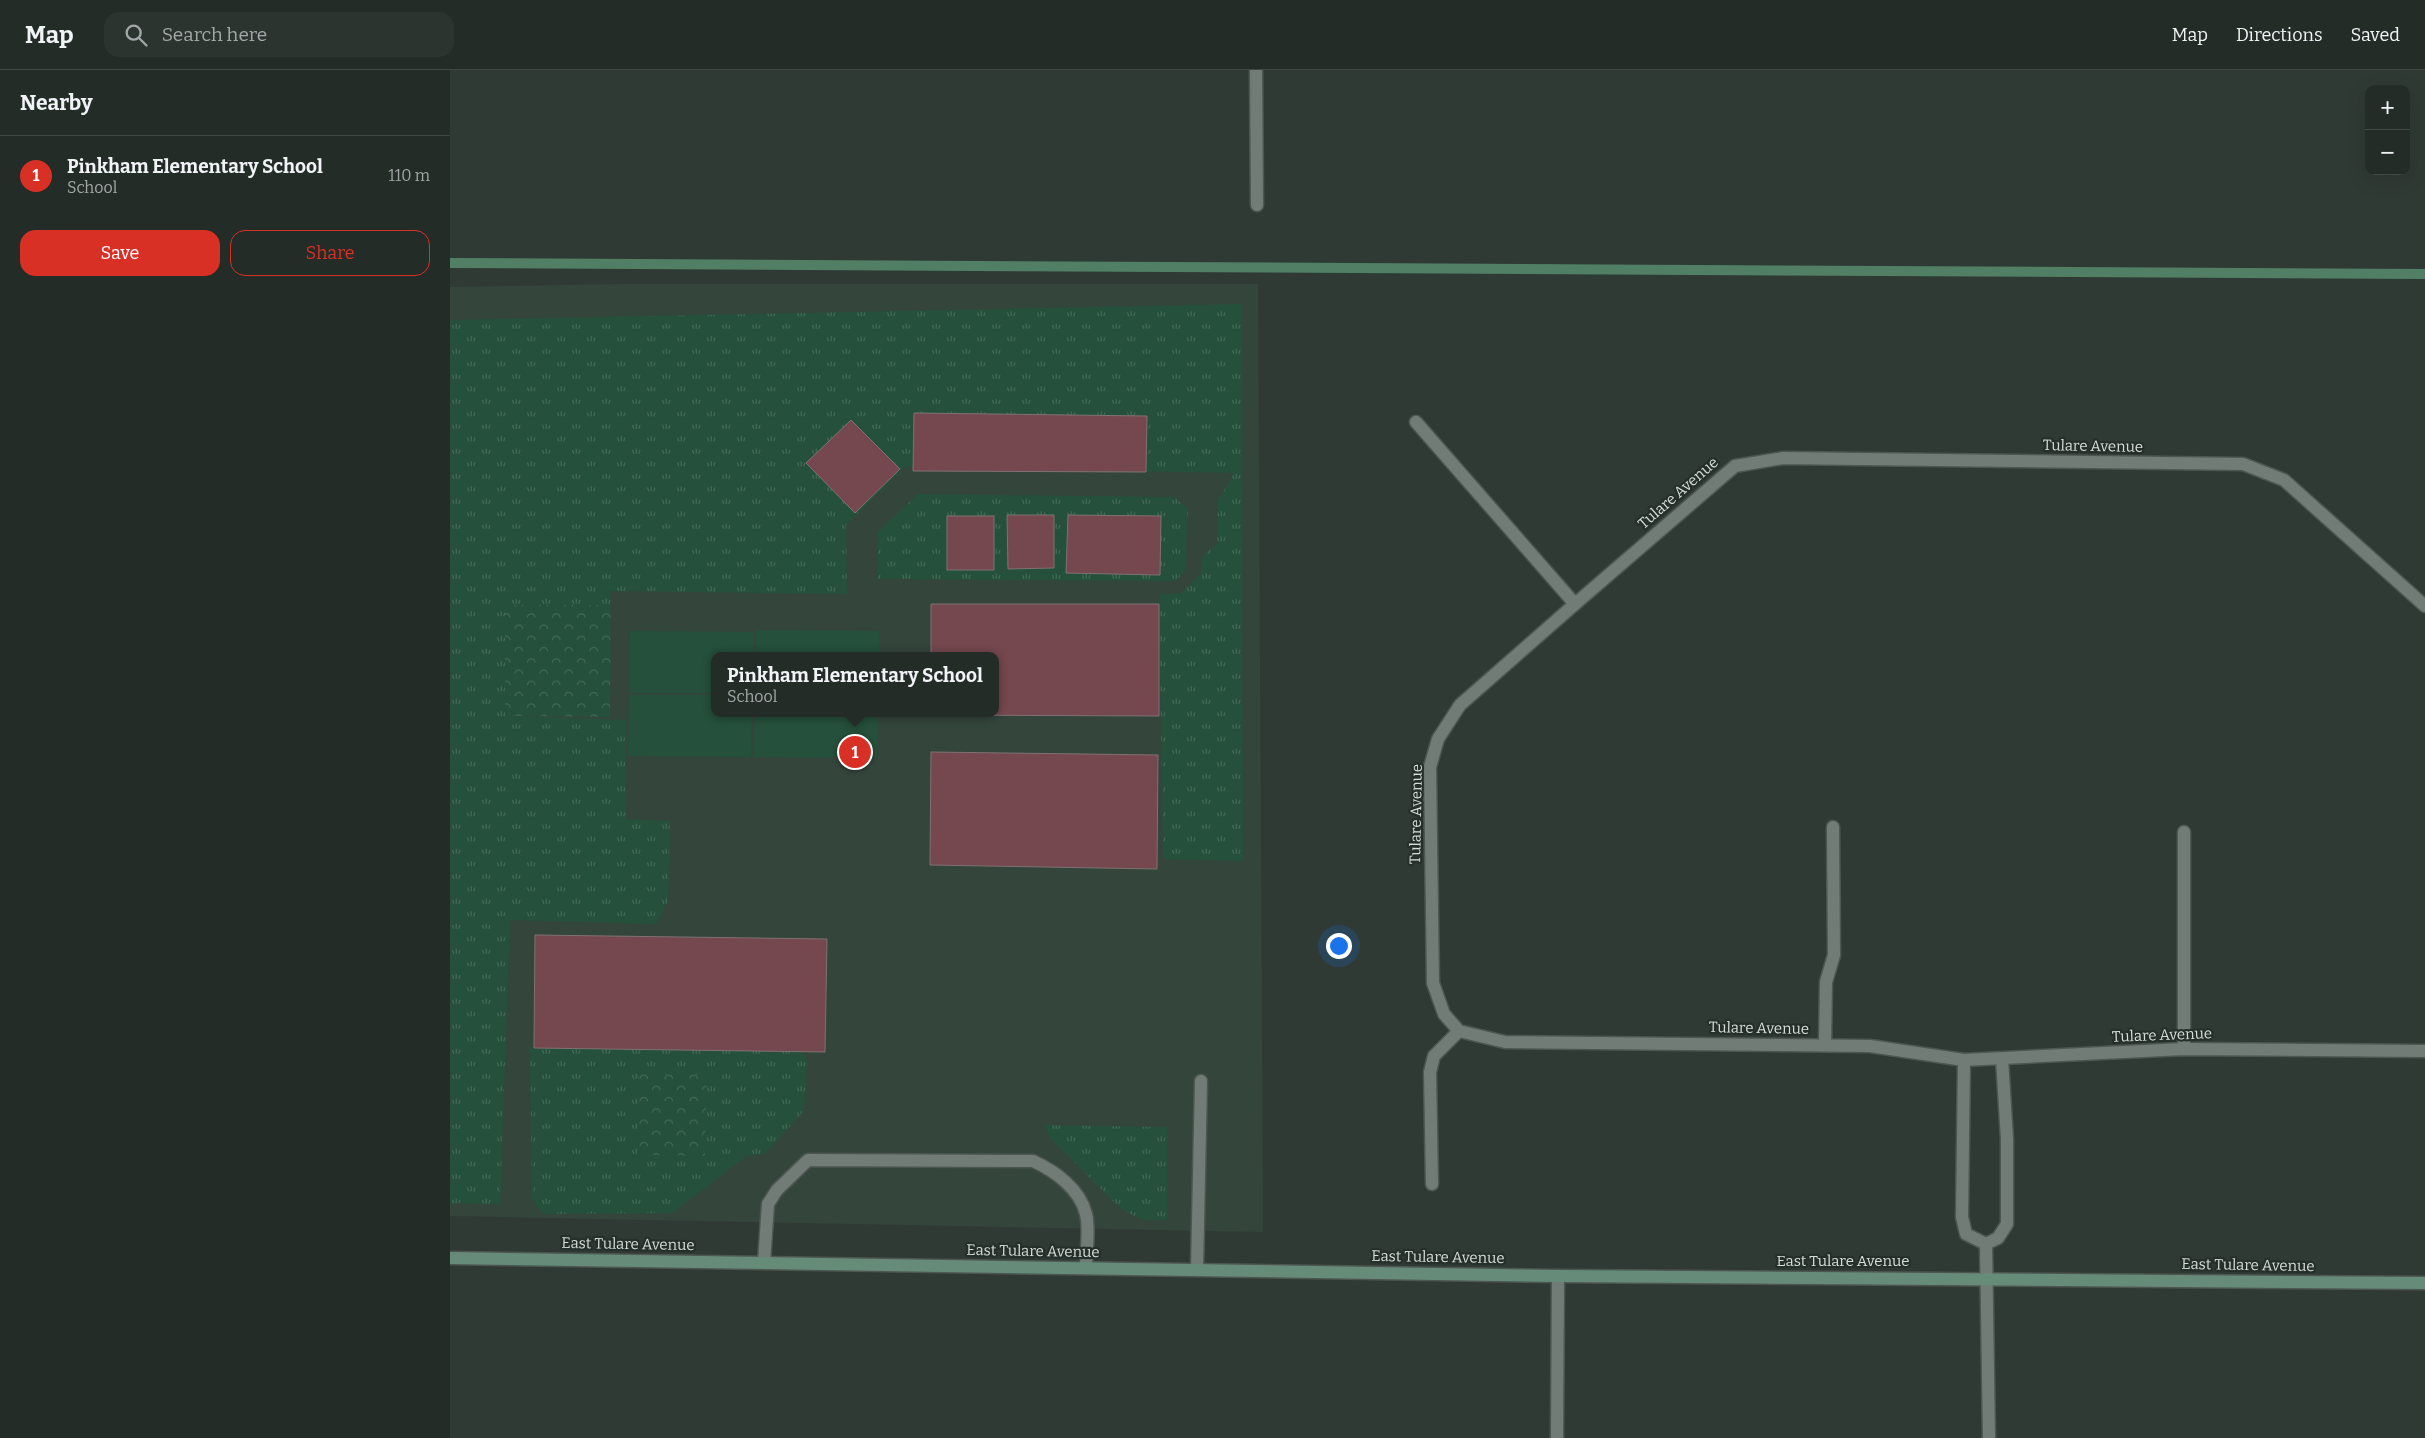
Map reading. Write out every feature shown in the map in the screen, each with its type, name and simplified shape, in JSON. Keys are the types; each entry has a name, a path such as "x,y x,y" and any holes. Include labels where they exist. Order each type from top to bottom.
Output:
{"street":[{"path":"1256,70 1258,204"},
{"path":"1416,422 1575,604"},
{"name":"Tulare Avenue","path":"2425,606 2284,480 2243,464 1783,458 1735,466 1575,604 1460,705 1438,739 1430,767 1433,983 1444,1014 1459,1031 1506,1042 1870,1046 1964,1060 2184,1049 2425,1051"},
{"path":"1825,1045 1826,982 1834,955 1833,827"},
{"path":"2184,832 2184,1049"},
{"path":"1432,1184 1430,1072 1434,1056 1459,1031"},
{"path":"1986,1244 1998,1238 2007,1224 2007,1139 2002,1059"},
{"path":"1964,1060 1962,1217 1966,1234 1986,1244"},
{"path":"1197,1270 1201,1081"},
{"path":"764,1262 768,1204 777,1190 808,1160 1033,1161 1048,1168 1060,1177 1081,1200 1087,1215 1086,1268"},
{"path":"1986,1244 1989,1438"},
{"name":"East Tulare Avenue","path":"450,1258 1558,1276 1986,1278 2425,1284"},
{"path":"1557,1438 1558,1276"}],"shaded area":[{"path":"625,284 1258,284 1263,1232 450,1216 450,287"}],"green space":[{"path":"1242,304 1243,861 1163,859 1159,594 1182,593 1201,573 1202,557 1217,543 1218,501 1234,473 905,467 846,525 847,594 610,591 611,605 506,605 505,716 625,720 626,819 670,821 668,901 656,924 510,920 500,1204 450,1203 450,320"},
{"path":"918,494 1174,497 1188,509 1186,569 1176,581 878,579 878,532"},
{"path":"505,605 611,605 610,717 505,716"},
{"path":"756,630 879,631 879,652 755,652"},
{"path":"630,631 753,632 753,652 711,652 711,693 629,693"},
{"path":"629,695 711,695 711,717 752,717 751,757 628,756"},
{"path":"755,717 878,717 877,758 754,757"},
{"path":"530,1047 802,1052 807,1061 804,1111 764,1154 746,1156 673,1213 543,1214 532,1198"},
{"path":"639,1074 707,1075 705,1156 637,1155"},
{"path":"1045,1125 1167,1127 1167,1220 1143,1220 1122,1210 1050,1138"}],"building":[{"path":"914,413 1147,416 1146,472 913,471"},
{"path":"851,420 900,469 855,513 806,463"},
{"path":"1007,515 1054,515 1054,568 1008,569"},
{"path":"1068,515 1161,516 1160,575 1066,573"},
{"path":"947,516 994,516 994,570 947,570"},
{"path":"931,604 1159,604 1159,716 999,715 999,652 931,652"},
{"path":"931,752 1158,755 1157,869 930,865"},
{"path":"535,935 827,939 825,1052 534,1048"}],"waterway":[{"path":"450,263 2425,274"}],"place":[{"name":"Pinkham Elementary School","path":"855,752"}]}
